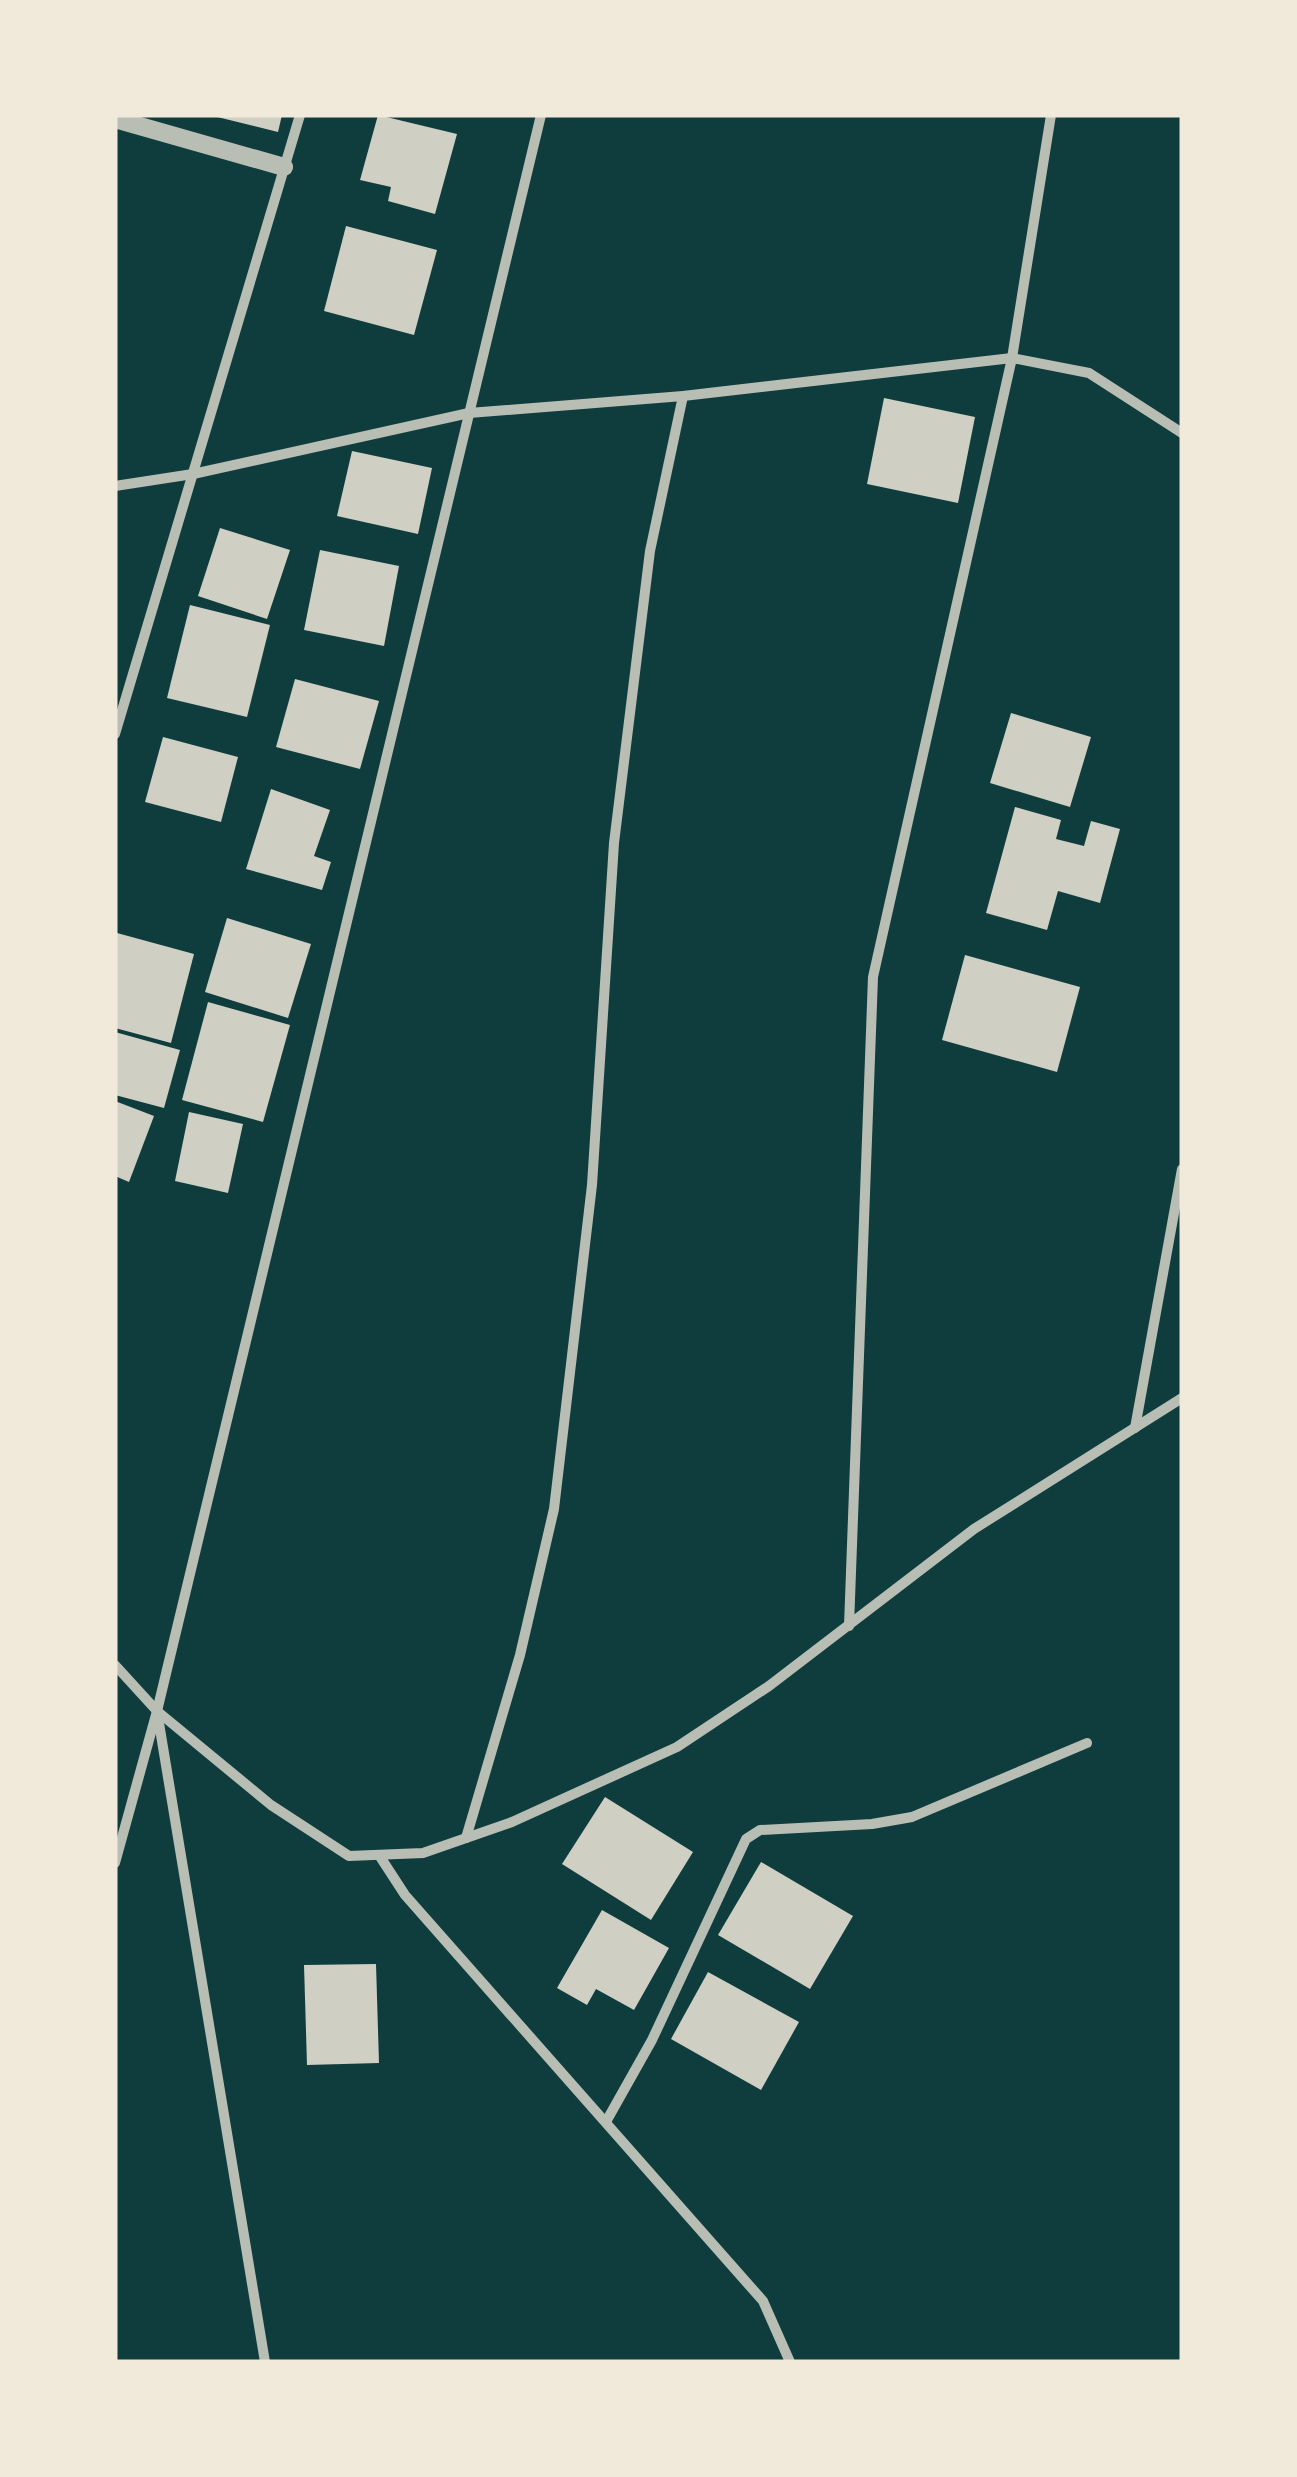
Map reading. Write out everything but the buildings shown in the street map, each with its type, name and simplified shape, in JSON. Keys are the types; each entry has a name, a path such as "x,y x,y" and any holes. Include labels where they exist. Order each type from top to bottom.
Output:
{"street":[{"path":"115,734 300,115"},
{"path":"115,1863 157,1711 541,115"},
{"path":"849,1626 873,977 1012,358 1051,115"},
{"path":"115,119 284,167"},
{"path":"115,486 192,474 469,413 683,396 1012,358 1089,373 1182,433"},
{"path":"466,1838 520,1655 554,1509 592,1185 614,843 650,551 683,396"},
{"path":"1135,1428 1182,1169"},
{"path":"115,1666 157,1711 271,1806 349,1856 423,1853 677,1747 849,1626 974,1528 1182,1398"},
{"path":"157,1711 265,2362"},
{"path":"607,2120 652,2040 746,1839 760,1830 872,1824 912,1816 1086,1742"},
{"path":"379,1855 405,1895 607,2120 762,2301 790,2362"}]}
